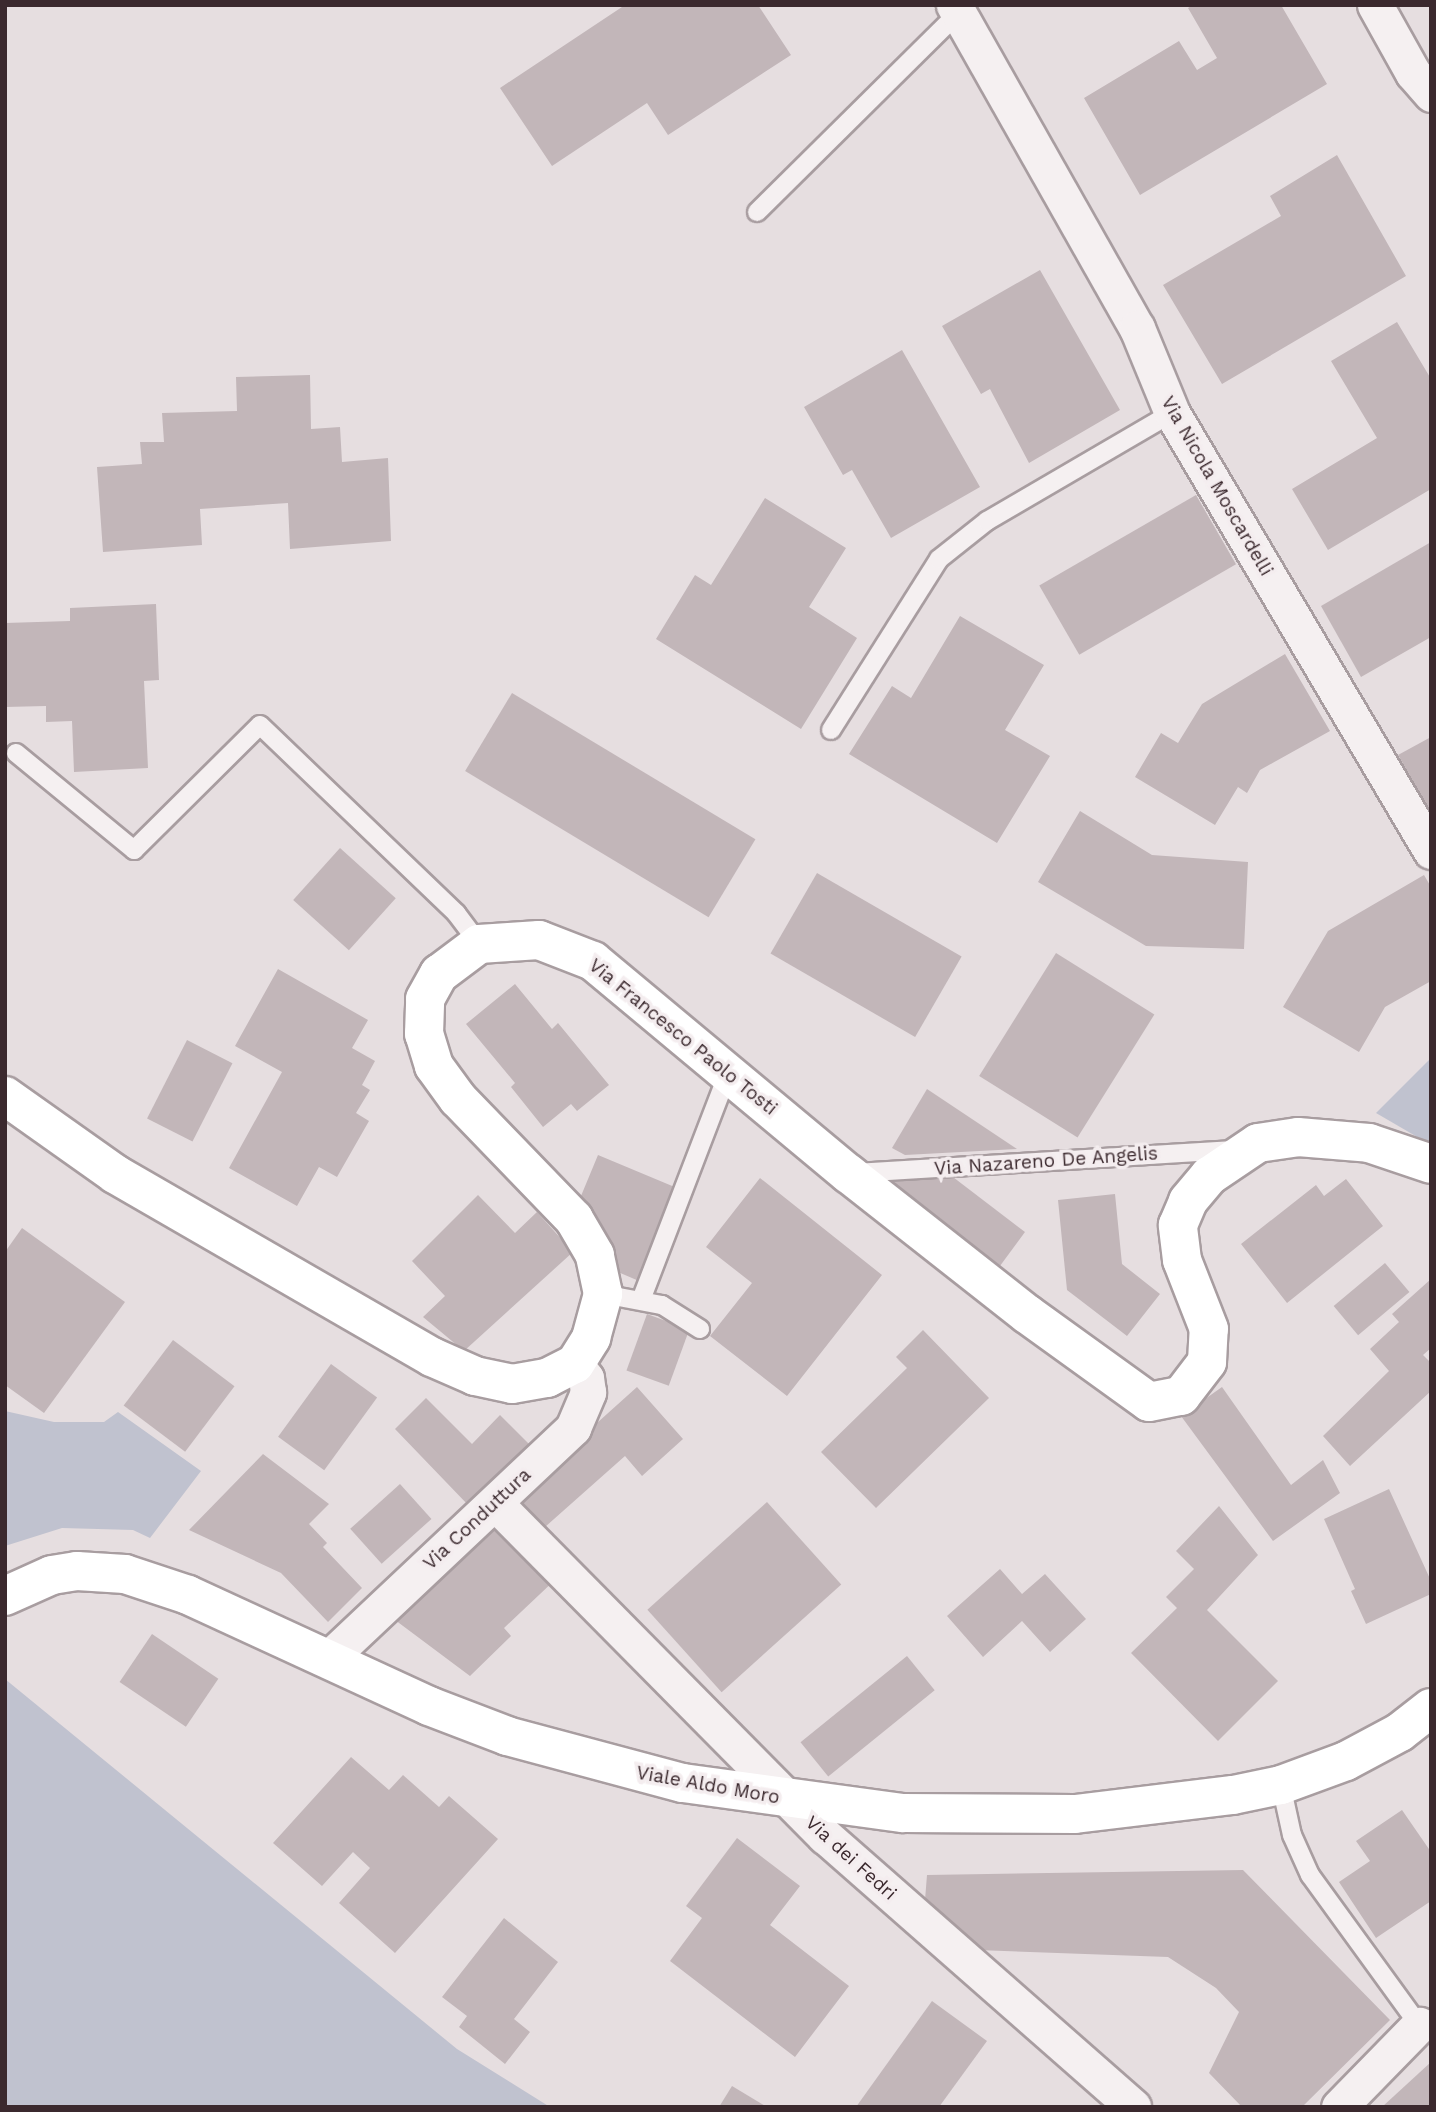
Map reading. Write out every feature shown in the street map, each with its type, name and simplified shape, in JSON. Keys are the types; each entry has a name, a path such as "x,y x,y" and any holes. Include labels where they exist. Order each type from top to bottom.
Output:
{"street":[{"path":"1375,5 1400,54 1431,94"},
{"name":"Via Nicola Moscardelli","path":"956,9 1137,328 1172,413 1431,851"},
{"name":"Via Francesco Paolo Tosti","path":"479,944 539,940 580,954 849,1174 1142,1400 1163,1403 1194,1385 1211,1349 1209,1329 1179,1244 1181,1215 1209,1175 1243,1150 1274,1139 1324,1136 1393,1149 1431,1164"},
{"path":"5,1096 116,1174 432,1357 475,1376 512,1384 547,1378 575,1364 591,1338 603,1294 595,1255 574,1219 458,1099 434,1066 424,1034 425,999 439,974 479,944"},
{"name":"Via Conduttura","path":"328,1659 495,1503 579,1418 588,1385 575,1364"},
{"name":"Via dei Fedri","path":"495,1503 787,1800 1133,2107"},
{"name":"Viale Aldo Moro","path":"5,1596 65,1573 100,1570 125,1574 188,1595 507,1736 649,1776 787,1800 903,1813 1018,1816 1134,1809 1281,1785 1372,1749 1431,1708"},
{"path":"1339,2107 1419,2025"}],"lane":[{"path":"757,212 956,9"},
{"path":"831,730 939,559 988,521 1172,413"},
{"path":"16,753 134,850 260,725 456,913 479,944"},
{"path":"641,1300 728,1073"},
{"name":"Via Nazareno De Angelis","path":"849,1174 1243,1150"},
{"path":"603,1294 641,1300 676,1311 700,1329"},
{"path":"1281,1785 1292,1835 1310,1875 1419,2025"}],"shaded area":[{"path":"1431,1058 1431,1145 1376,1113"},
{"path":"5,1411 54,1422 104,1422 118,1412 201,1471 150,1538 133,1530 62,1528 5,1546"},
{"path":"5,1679 457,2049 550,2107 5,2107"}],"building":[{"path":"625,5 758,5 791,55 668,135 647,103 552,166 500,88"},
{"path":"1193,5 1281,5 1327,84 1140,195 1084,98 1179,41 1197,70 1217,58 1188,8"},
{"path":"1337,155 1406,276 1222,384 1163,285 1281,216 1270,196"},
{"path":"1040,270 1120,410 1029,463 990,389 981,394 942,326"},
{"path":"1397,322 1431,379 1431,489 1328,550 1292,489 1377,438 1331,361"},
{"path":"902,350 980,487 891,538 852,470 843,475 804,407"},
{"path":"310,375 311,429 340,427 342,462 388,458 391,541 290,549 288,503 200,509 202,545 103,552 97,467 142,464 140,442 164,442 162,413 237,411 236,377"},
{"path":"1196,495 1236,564 1079,655 1039,586"},
{"path":"765,498 846,548 809,607 857,638 801,729 656,639 695,575 711,585"},
{"path":"1431,542 1431,637 1361,677 1321,606"},
{"path":"156,604 159,680 144,681 148,768 74,772 72,721 46,722 46,706 5,707 5,623 70,621 70,608"},
{"path":"960,616 1044,665 1005,730 1050,756 997,843 849,754 892,686 911,698"},
{"path":"1285,654 1330,731 1260,770 1247,793 1238,787 1215,825 1135,777 1161,733 1178,743 1202,704"},
{"path":"512,693 755,839 709,917 465,771"},
{"path":"1431,737 1431,813 1398,755"},
{"path":"1080,811 1152,855 1248,862 1244,949 1146,946 1038,882"},
{"path":"340,848 396,898 349,950 293,900"},
{"path":"817,873 962,956 915,1037 770,954"},
{"path":"1424,875 1431,887 1431,981 1385,1007 1359,1052 1283,1007 1328,931"},
{"path":"1056,953 1154,1014 1078,1137 979,1076"},
{"path":"278,969 368,1020 352,1048 375,1061 362,1085 370,1090 356,1113 369,1121 337,1177 319,1167 297,1206 229,1168 282,1072 235,1046"},
{"path":"515,984 552,1029 558,1023 609,1085 577,1111 571,1104 543,1127 511,1087 515,1083 466,1024"},
{"path":"187,1040 232,1063 192,1142 147,1118"},
{"path":"927,1089 1017,1149 905,1155 892,1148"},
{"path":"598,1155 677,1188 639,1281 611,1269 598,1218 576,1208"},
{"path":"949,1174 1025,1232 997,1270 883,1184"},
{"path":"760,1178 882,1275 787,1396 710,1336 752,1283 706,1247"},
{"path":"1346,1179 1383,1226 1287,1303 1241,1244 1316,1185 1324,1196"},
{"path":"1115,1194 1122,1264 1160,1294 1127,1336 1067,1290 1058,1200"},
{"path":"478,1195 515,1233 537,1212 573,1252 464,1351 423,1317 445,1296 412,1261"},
{"path":"22,1228 125,1302 44,1413 5,1385 5,1252"},
{"path":"1385,1263 1409,1292 1358,1335 1334,1306"},
{"path":"1431,1279 1431,1348 1423,1355 1431,1363 1431,1391 1350,1466 1323,1436 1389,1371 1370,1349 1399,1322 1392,1314"},
{"path":"647,1314 689,1329 669,1386 626,1370"},
{"path":"923,1330 989,1398 876,1508 821,1452 907,1368 896,1357"},
{"path":"173,1340 234,1386 185,1452 124,1405"},
{"path":"331,1364 377,1398 324,1470 278,1437"},
{"path":"637,1387 683,1439 642,1476 625,1456 536,1535 508,1503"},
{"path":"1222,1387 1291,1485 1323,1460 1340,1493 1273,1541 1181,1416"},
{"path":"426,1398 472,1444 500,1415 532,1447 470,1507 395,1429"},
{"path":"263,1454 329,1504 309,1524 327,1543 323,1547 362,1588 328,1622 281,1573 189,1530"},
{"path":"400,1484 431,1519 382,1564 350,1529"},
{"path":"1389,1489 1431,1581 1431,1594 1366,1624 1351,1591 1355,1589 1324,1519"},
{"path":"767,1502 841,1584 722,1692 647,1610"},
{"path":"1219,1506 1258,1555 1207,1610 1278,1681 1218,1741 1131,1653 1177,1608 1166,1597 1194,1569 1176,1551"},
{"path":"494,1514 557,1578 504,1628 511,1636 470,1676 387,1614"},
{"path":"1000,1569 1022,1594 1045,1574 1086,1619 1050,1652 1022,1621 983,1657 947,1616"},
{"path":"152,1634 218,1679 186,1727 120,1682"},
{"path":"907,1656 935,1690 828,1776 801,1742"},
{"path":"351,1757 389,1790 403,1775 439,1807 449,1796 498,1839 395,1953 339,1903 370,1868 353,1852 322,1886 273,1843"},
{"path":"1402,1810 1431,1852 1431,1901 1376,1938 1339,1882 1370,1861 1356,1841"},
{"path":"737,1838 800,1886 770,1925 849,1986 795,2057 670,1961 702,1918 686,1906"},
{"path":"1243,1870 1390,2020 1302,2107 1242,2107 1209,2073 1239,2012 1216,1988 1168,1957 977,1950 925,1900 927,1875"},
{"path":"504,1918 558,1962 514,2019 530,2032 505,2064 459,2027 467,2016 442,1997"},
{"path":"932,2001 987,2041 939,2107 856,2107"},
{"path":"1431,2062 1431,2107 1382,2107"},
{"path":"732,2086 767,2107 719,2107"}]}
